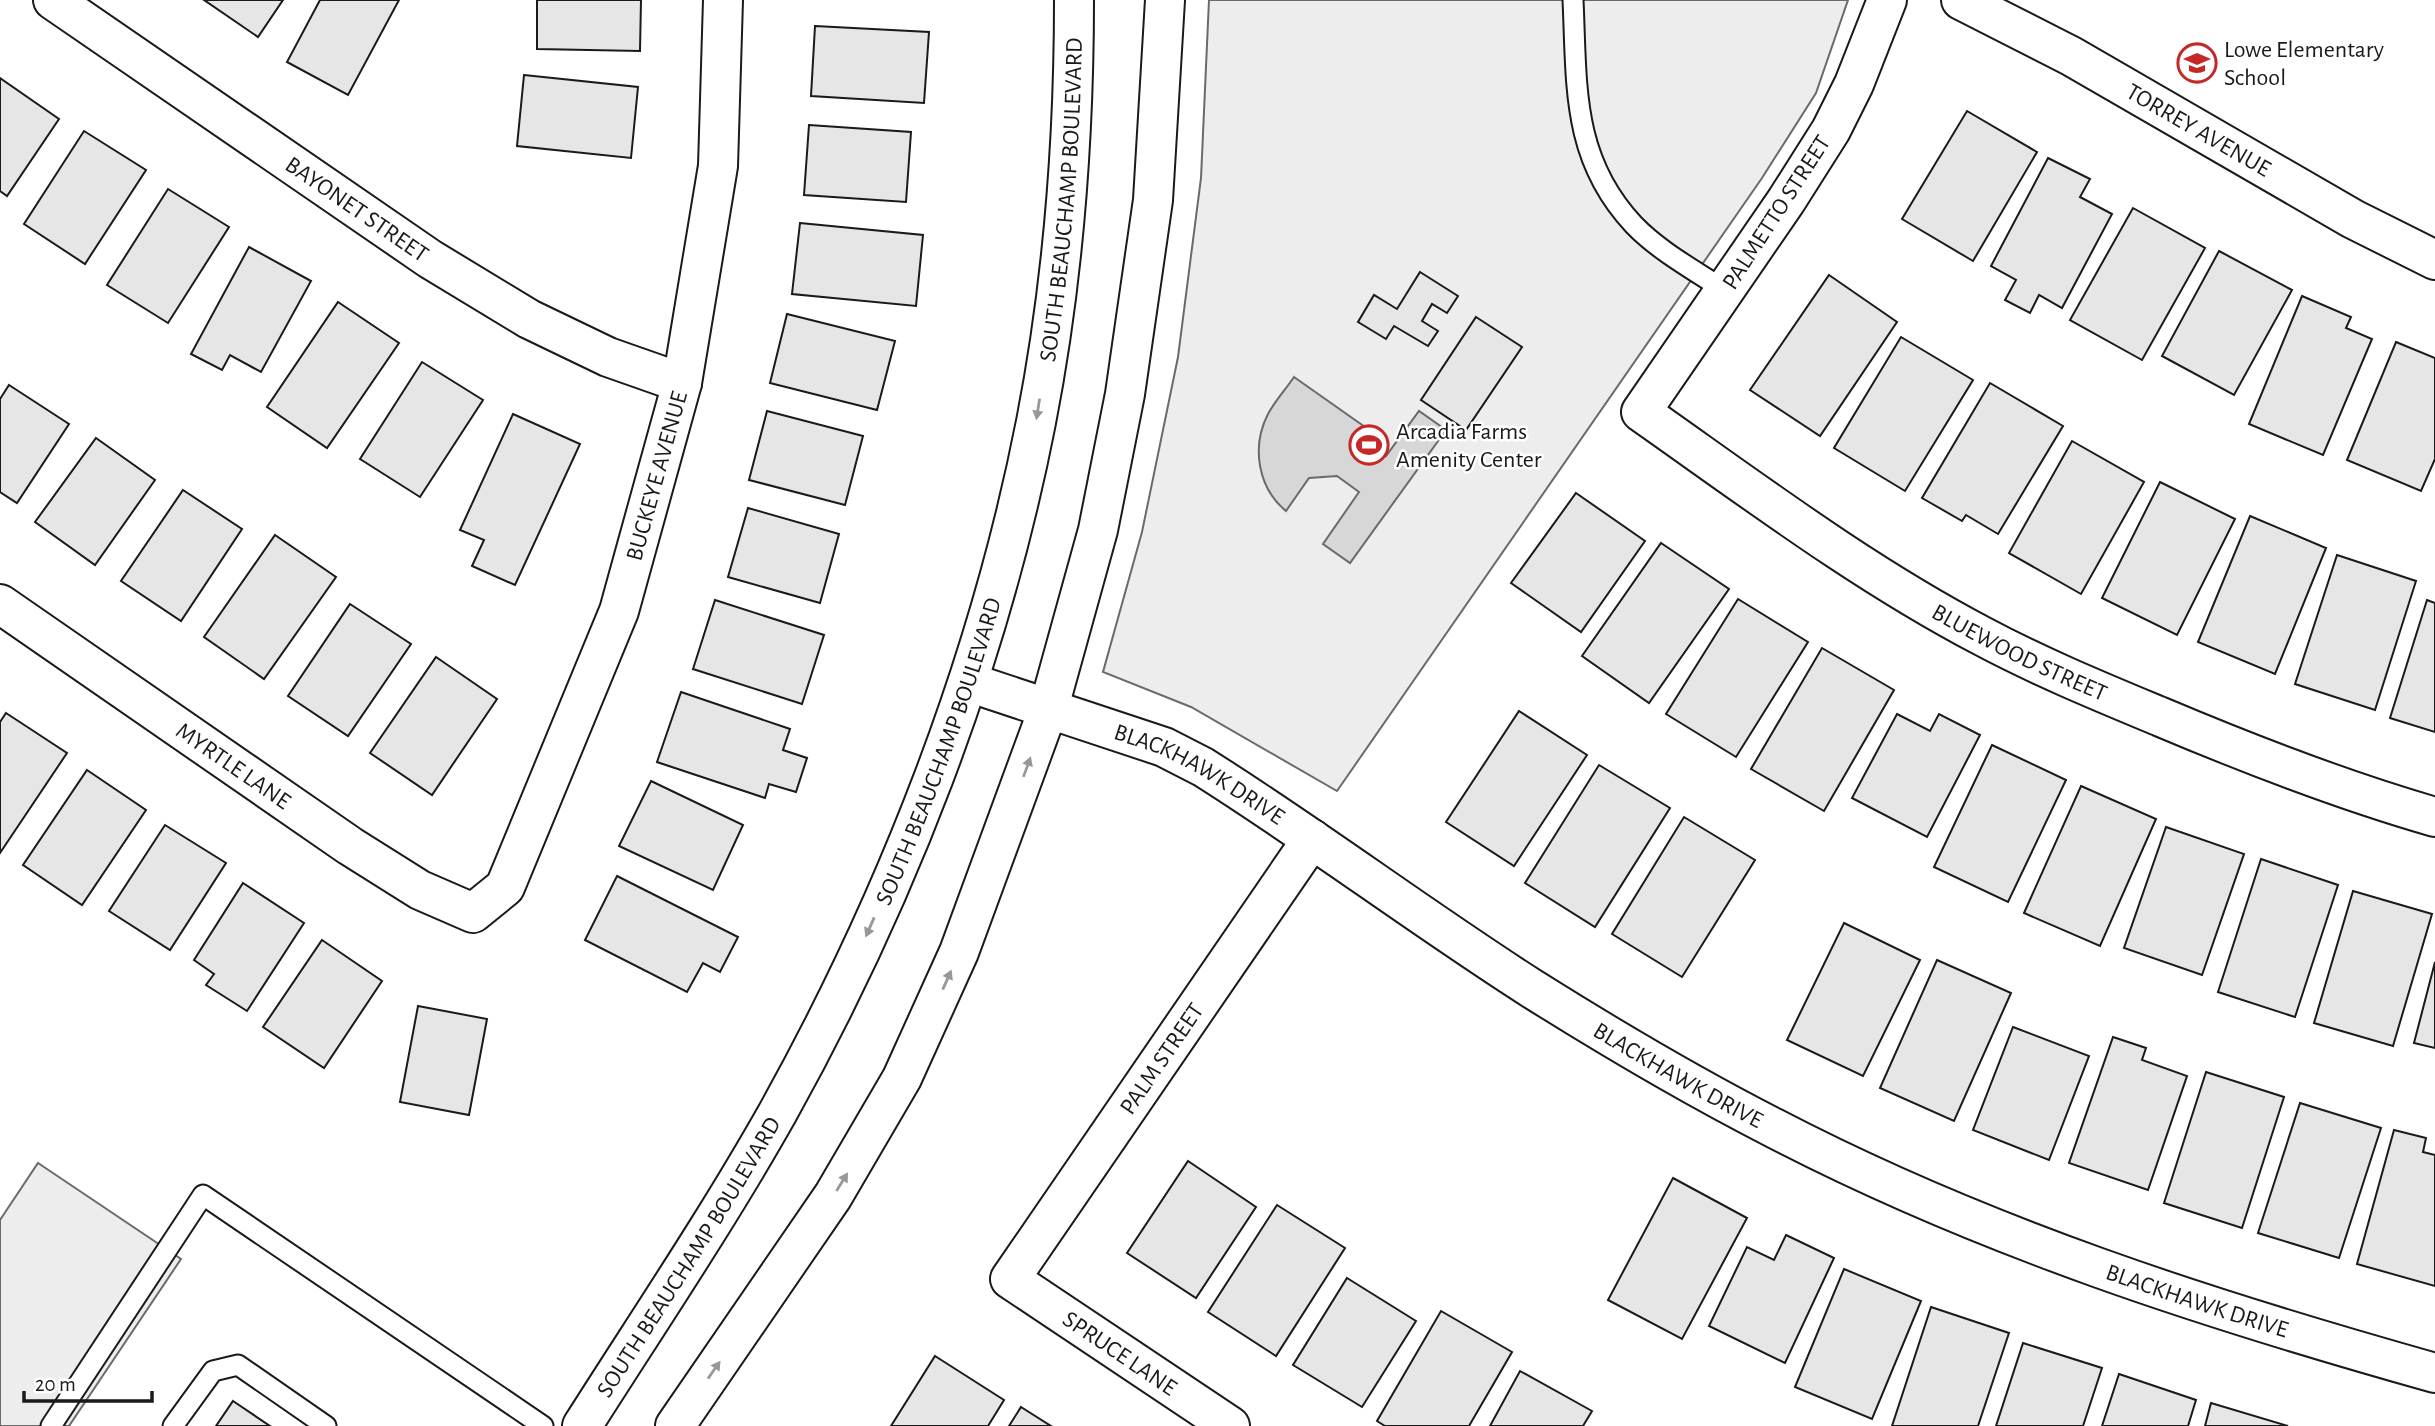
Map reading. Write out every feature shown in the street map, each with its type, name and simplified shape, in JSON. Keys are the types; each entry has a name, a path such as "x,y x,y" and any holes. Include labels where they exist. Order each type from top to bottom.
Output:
{"street":[{"name":"BAYONET STREET","path":"53,0 430,259 529,319 608,358 682,383"},
{"name":"BUCKEYE AVENUE","path":"473,913 505,887 619,611 682,383 718,166 723,0"},
{"name":"SOUTH BEAUCHAMP BOULEVARD","path":"582,1426 719,1211 813,1044 877,911 968,682 1008,547 1041,393 1057,274 1069,150 1074,0"},
{"path":"675,1426 833,1196 902,1078 959,952 1049,707 1098,530 1125,394 1153,200 1165,0"},
{"name":"PALMETTO STREET","path":"1641,412 1830,130 1854,84 1887,0"},
{"name":"TORREY AVENUE","path":"1961,0 2048,43 2353,219 2435,260"},
{"name":"BLUEWOOD STREET","path":"1641,412 1795,521 1917,599 1982,636 2229,745 2359,795 2435,817"},
{"name":"MYRTLE LANE","path":"0,604 350,846 420,890 473,913"},
{"name":"BLACKHAWK DRIVE","path":"968,682 1049,707 1183,757 1312,839 1529,986 1770,1126 1836,1159 1972,1220 2109,1273 2255,1322 2435,1373"},
{"name":"PALM STREET","path":"1010,1279 1312,839"},
{"name":"SPRUCE LANE","path":"1010,1279 1230,1426"}],"lane":[{"path":"1573,0 1578,116 1595,172 1634,226 1724,290"},
{"path":"51,1426 203,1195 543,1426"},
{"path":"173,1426 213,1371 238,1365 326,1426"}],"shaded area":[{"name":"Arcadia Farms Amenity Center","path":"1209,0 1848,0 1816,93 1762,178 1337,791 1191,707 1103,672 1142,532 1178,357 1201,178"},
{"path":"1294,377 1365,427 1359,436 1386,456 1419,411 1446,430 1350,563 1323,544 1359,492 1337,476 1309,478 1286,511 1269,491 1260,466 1263,427 1271,409"},
{"path":"38,1163 181,1259 69,1426 0,1426 0,1220"}],"building":[{"path":"204,0 283,0 258,37"},
{"path":"320,0 399,0 348,95 287,62"},
{"path":"537,0 641,0 640,51 537,49"},
{"path":"815,26 929,32 924,103 811,96"},
{"path":"524,75 638,87 631,158 517,146"},
{"path":"0,78 59,119 7,196 0,191"},
{"path":"1967,111 2037,152 1973,261 1902,219"},
{"path":"809,125 911,132 906,202 804,195"},
{"path":"84,131 146,170 85,264 24,224"},
{"path":"2048,158 2090,179 2080,197 2112,214 2062,308 2039,295 2030,313 2005,300 2016,280 1991,266"},
{"path":"168,189 229,227 168,323 107,285"},
{"path":"2133,208 2205,248 2142,360 2070,320"},
{"path":"800,223 923,235 916,306 792,294"},
{"path":"249,247 311,281 261,372 230,355 222,370 191,354"},
{"path":"2219,251 2292,290 2234,395 2162,356"},
{"path":"1420,272 1458,296 1447,313 1432,304 1422,321 1438,331 1428,346 1394,326 1386,339 1358,322 1374,295 1397,309"},
{"path":"1829,275 1897,322 1820,436 1750,390"},
{"path":"2302,296 2351,317 2346,328 2372,339 2323,455 2249,424"},
{"path":"338,302 399,343 327,448 267,407"},
{"path":"787,314 895,341 877,410 770,383"},
{"path":"1476,317 1522,347 1466,430 1421,400"},
{"path":"1901,337 1973,380 1905,491 1834,448"},
{"path":"2396,342 2435,358 2435,459 2421,491 2347,460"},
{"path":"422,362 483,400 420,497 360,459"},
{"path":"1990,383 2063,426 1998,534 1966,515 1962,521 1922,498"},
{"path":"9,385 69,424 17,503 0,492 0,399"},
{"path":"767,411 863,436 845,505 749,480"},
{"path":"513,414 580,444 515,585 472,566 484,540 460,530"},
{"path":"96,438 155,480 95,565 35,522"},
{"path":"2072,441 2144,482 2081,594 2009,553"},
{"path":"2160,482 2235,519 2177,635 2102,598"},
{"path":"183,490 242,529 181,621 121,581"},
{"path":"1576,493 1645,541 1581,632 1511,583"},
{"path":"748,508 839,534 820,603 728,577"},
{"path":"2250,516 2326,548 2275,674 2198,642"},
{"path":"275,535 336,577 264,679 204,637"},
{"path":"1661,543 1729,589 1649,703 1582,656"},
{"path":"2337,555 2416,581 2375,710 2295,684"},
{"path":"1738,599 1808,642 1736,757 1666,714"},
{"path":"715,600 824,635 802,704 693,669"},
{"path":"2427,600 2435,603 2435,732 2390,718"},
{"path":"350,604 411,644 348,736 288,696"},
{"path":"1822,648 1894,690 1824,811 1751,769"},
{"path":"436,657 497,699 432,795 370,753"},
{"path":"681,692 790,729 783,750 807,758 796,792 769,784 765,798 657,762"},
{"path":"1519,711 1587,755 1514,866 1446,822"},
{"path":"6,713 67,753 0,853 0,722"},
{"path":"1897,714 1930,731 1939,714 1980,735 1927,837 1852,798"},
{"path":"1992,745 2066,780 2008,902 1934,867"},
{"path":"1599,765 1670,808 1595,927 1525,883"},
{"path":"87,770 146,810 82,905 23,865"},
{"path":"651,781 743,825 713,890 619,846"},
{"path":"2081,786 2156,819 2100,946 2024,913"},
{"path":"1684,817 1755,860 1682,977 1612,934"},
{"path":"165,825 226,863 170,950 109,911"},
{"path":"2166,827 2244,854 2202,975 2124,948"},
{"path":"2261,859 2338,885 2295,1017 2218,992"},
{"path":"617,876 738,937 720,972 703,963 687,992 585,940"},
{"path":"243,883 304,923 247,1011 206,985 214,974 194,960"},
{"path":"2353,891 2432,914 2393,1046 2314,1023"},
{"path":"1844,923 1920,960 1863,1076 1787,1040"},
{"path":"322,940 382,981 324,1068 263,1027"},
{"path":"1937,960 2011,993 1954,1121 1880,1088"},
{"path":"2435,962 2435,1048 2414,1043"},
{"path":"418,1006 487,1019 469,1115 400,1102"},
{"path":"2013,1027 2089,1056 2049,1160 1973,1130"},
{"path":"2113,1037 2146,1048 2142,1060 2187,1076 2148,1190 2069,1163"},
{"path":"2206,1072 2284,1097 2242,1228 2164,1203"},
{"path":"2300,1103 2381,1128 2339,1258 2258,1233"},
{"path":"2394,1130 2426,1138 2423,1152 2435,1155 2435,1286 2357,1264"},
{"path":"1188,1161 1256,1207 1196,1298 1127,1253"},
{"path":"1673,1178 1747,1218 1682,1339 1608,1300"},
{"path":"1277,1205 1345,1248 1276,1356 1208,1312"},
{"path":"1786,1235 1834,1258 1785,1363 1709,1326 1747,1247 1774,1260"},
{"path":"1844,1269 1921,1301 1872,1419 1795,1387"},
{"path":"1347,1278 1416,1321 1362,1407 1293,1365"},
{"path":"1931,1307 2009,1333 1978,1426 1892,1426"},
{"path":"1441,1311 1512,1352 1469,1426 1385,1426 1377,1421"},
{"path":"2023,1343 2102,1368 2083,1426 1996,1426"},
{"path":"935,1356 1004,1400 988,1426 891,1426"},
{"path":"1520,1371 1592,1411 1583,1426 1490,1426"},
{"path":"2119,1374 2196,1400 2188,1426 2102,1426"},
{"path":"233,1401 270,1426 216,1426"},
{"path":"2211,1403 2288,1426 2205,1426"},
{"path":"1021,1407 1051,1426 1009,1426"}],"place":[{"name":"Lowe Elementary School","path":"2197,63"},
{"name":"Arcadia Farms Amenity Center","path":"1369,445"}]}
